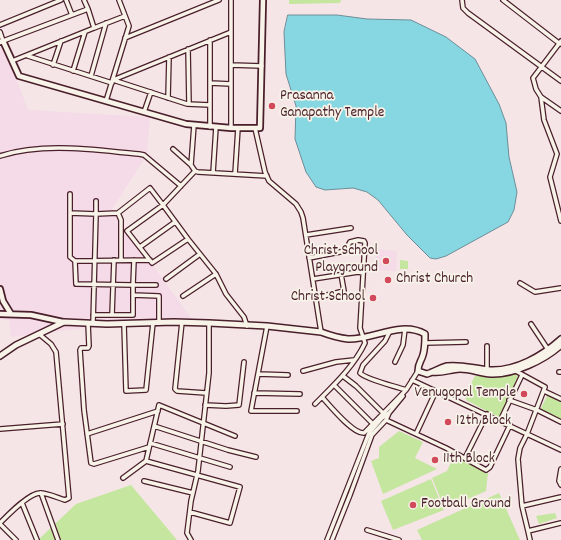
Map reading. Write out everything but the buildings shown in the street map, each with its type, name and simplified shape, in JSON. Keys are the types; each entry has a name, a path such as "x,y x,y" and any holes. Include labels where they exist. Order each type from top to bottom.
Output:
{"main road":[{"path":"0,356 16,345 64,322 124,324 182,322 267,326 321,332 349,339 404,329 417,330 425,334 423,355 418,363 418,371 427,374 436,369 447,366 461,365 487,370 509,368 549,352 561,345"},
{"path":"432,372 437,373 461,369 490,374 514,370 539,360 561,339"}],"street":[{"path":"0,25 61,0"},
{"path":"66,0 72,15"},
{"path":"84,0 94,28"},
{"path":"106,101 129,26 119,1 126,0"},
{"path":"203,0 205,6"},
{"path":"125,38 219,0"},
{"path":"231,0 231,128"},
{"path":"0,32 2,42 19,76 186,124 210,127 260,128 263,0"},
{"path":"462,0 463,8 468,13 561,81"},
{"path":"503,0 560,43 533,78 536,89 541,96 561,111"},
{"path":"2,42 88,9"},
{"path":"12,61 28,56 60,41 125,16"},
{"path":"91,76 106,24"},
{"path":"72,71 85,32"},
{"path":"112,81 231,32"},
{"path":"210,40 210,127"},
{"path":"53,65 60,41"},
{"path":"188,49 189,104"},
{"path":"28,56 72,71 112,81 189,104 210,105"},
{"path":"168,57 168,98"},
{"path":"231,65 262,66"},
{"path":"210,83 231,84"},
{"path":"144,112 151,92"},
{"path":"541,96 544,120 558,154 550,177 561,221"},
{"path":"192,165 194,125"},
{"path":"213,173 216,127"},
{"path":"235,174 238,128"},
{"path":"255,128 265,172 269,180 296,204 301,212 321,332"},
{"path":"0,156 28,150 53,148 144,154 181,186"},
{"path":"173,149 192,165 195,171"},
{"path":"195,171 267,176"},
{"path":"150,260 128,231 163,205 195,171"},
{"path":"70,213 118,213 150,188 216,274 226,294 244,317 247,326"},
{"path":"70,194 70,257 75,261 150,260 152,263 188,239"},
{"path":"96,201 94,315 90,323 89,346 88,348 81,348 80,350 84,410 92,464 149,447"},
{"path":"118,213 121,220 121,260"},
{"path":"140,247 175,222"},
{"path":"306,235 351,228"},
{"path":"309,258 345,251 350,242 358,240 364,241 365,243 360,328 365,343 343,376 315,404"},
{"path":"166,279 200,254"},
{"path":"112,315 114,260"},
{"path":"94,315 133,315 134,260"},
{"path":"75,261 76,284 156,284"},
{"path":"312,279 358,272 363,273"},
{"path":"183,296 216,274"},
{"path":"315,298 344,291 341,274"},
{"path":"520,283 535,292 561,288"},
{"path":"0,289 3,301 11,314"},
{"path":"133,295 159,296 159,323"},
{"path":"0,314 31,315 64,322"},
{"path":"182,322 175,389 177,391 206,393"},
{"path":"124,324 126,392 146,390 153,323"},
{"path":"191,540 187,533 197,474 205,405 209,359 209,323"},
{"path":"531,324 549,352"},
{"path":"267,326 251,411 297,411"},
{"path":"395,362 403,345 404,329"},
{"path":"390,331 385,342 363,365 360,373 371,379 406,390"},
{"path":"16,540 0,523 22,503 41,493 65,500 69,498 56,352 51,344 39,334"},
{"path":"425,343 466,342"},
{"path":"487,346 487,370"},
{"path":"303,371 336,362 354,360"},
{"path":"205,405 226,406 239,404 244,362"},
{"path":"514,370 545,387 528,434 520,448 518,459 522,506 530,540"},
{"path":"322,397 357,432 364,433 406,390 418,371"},
{"path":"258,374 288,376"},
{"path":"500,421 522,375"},
{"path":"343,376 356,386 383,413"},
{"path":"413,380 561,450"},
{"path":"332,540 372,435 386,420 389,413 413,380"},
{"path":"334,386 373,424"},
{"path":"416,434 436,391"},
{"path":"544,391 561,399"},
{"path":"254,393 300,394"},
{"path":"509,400 537,410 561,422"},
{"path":"123,478 146,461 159,405 235,436"},
{"path":"87,434 158,411"},
{"path":"327,540 369,433 382,418 389,413"},
{"path":"465,458 487,414"},
{"path":"386,420 465,458 486,470 490,467 510,425"},
{"path":"0,430 63,424"},
{"path":"154,426 256,457"},
{"path":"150,442 230,467"},
{"path":"146,461 238,485 240,489 230,523 190,512"},
{"path":"561,469 559,480 561,486"},
{"path":"144,480 193,493"},
{"path":"41,493 58,540"},
{"path":"522,506 561,497"},
{"path":"22,503 37,540"},
{"path":"528,531 561,523"},
{"path":"367,530 399,540"}],"shaded area":[{"path":"0,35 28,110 150,117 147,155 112,209 197,326 85,328 11,337 9,320 0,319"},
{"name":"Christ School Playground","path":"376,249 397,251 396,271 375,270"}],"green space":[{"path":"289,0 341,0 340,3 289,4"},
{"path":"400,260 408,261 408,269 400,269"},
{"path":"513,373 518,376 500,418 466,400 465,395 475,376"},
{"path":"548,394 561,400 561,420 540,410"},
{"path":"399,431 423,442 415,458 437,469 383,494 371,461 379,458 379,447"},
{"path":"454,456 488,473 486,491 445,509 432,478 447,471"},
{"name":"Football Ground","path":"431,479 444,510 393,530 381,501"},
{"path":"131,485 177,540 38,540 76,504"},
{"path":"499,493 520,540 422,540 417,530"},
{"path":"555,513 557,518 539,524 536,516"}],"water":[{"path":"288,15 337,15 367,19 411,20 446,37 475,59 499,104 506,123 509,157 517,192 514,210 508,222 446,256 436,259 430,258 407,235 378,200 367,192 353,188 325,190 316,187 306,172 295,139 296,106 286,74 284,32"}],"place":[{"name":"Prasanna Ganapathy Temple","path":"272,106"},
{"name":"Christ School Playground","path":"386,261"},
{"name":"Christ Church","path":"388,280"},
{"name":"Christ School","path":"373,298"},
{"name":"Venugopal Temple","path":"524,394"},
{"name":"12th Block","path":"448,422"},
{"name":"11th Block","path":"435,460"},
{"name":"Football Ground","path":"413,505"}]}
